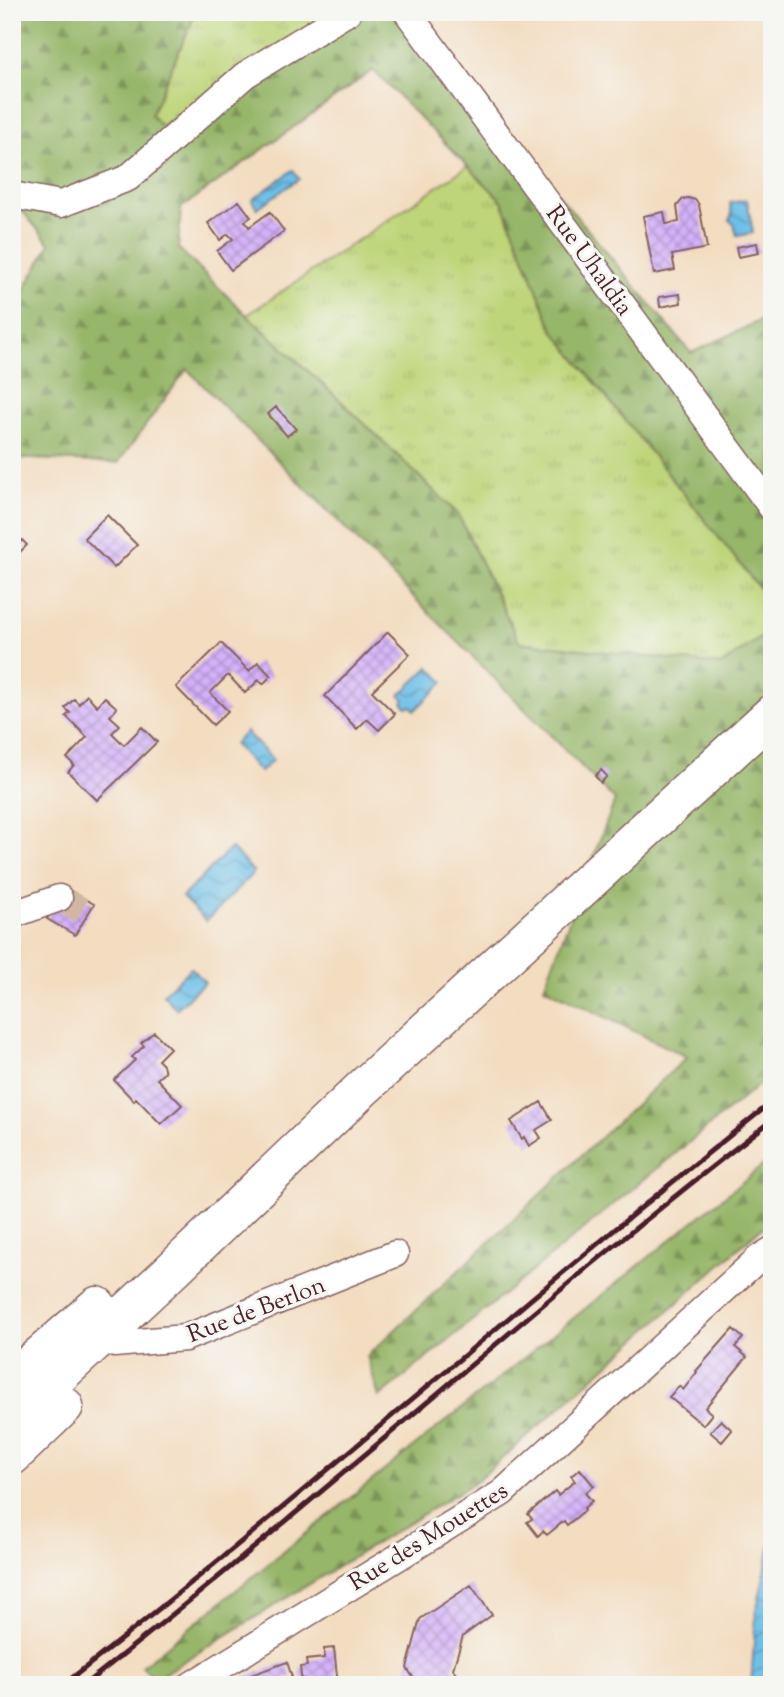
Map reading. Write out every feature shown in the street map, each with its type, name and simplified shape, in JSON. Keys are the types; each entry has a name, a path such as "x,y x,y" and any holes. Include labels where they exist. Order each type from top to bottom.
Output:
{"main road":[{"path":"12,1419 364,1087 772,714"},
{"path":"12,1380 167,1245 364,1087"},
{"path":"12,1456 83,1388 167,1275"}],"street":[{"path":"12,195 61,204 128,178 245,75 348,12"},
{"name":"Rue Uhaldia","path":"407,12 772,508"},
{"path":"12,915 59,898"},
{"name":"Rue des Mouettes","path":"191,1685 502,1493 759,1258 772,1250"},
{"name":"Rue de Berlon","path":"114,1344 186,1338 395,1254"}],"green space":[{"path":"12,12 196,12 151,115 161,126 363,12 405,12 691,353 772,315 772,604 553,330 502,201 373,70 181,208 178,248 458,514 519,642 721,665 772,630 772,1074 379,1397 367,1356 687,1057 544,987 615,800 187,369 118,463 12,458 12,311 50,244 12,199"},
{"path":"196,12 363,12 161,126 150,115"},
{"path":"468,166 502,201 553,330 772,604 772,630 721,665 519,642 458,514 247,315"},
{"path":"772,1158 772,1222 759,1230 477,1481 155,1679 142,1666"}],"water":[{"path":"293,170 299,179 257,208 252,200"},
{"path":"747,200 753,233 737,236 734,224 729,220 732,215 730,203"},
{"path":"429,667 444,682 415,710 411,706 406,707 403,703 405,699 400,695"},
{"path":"246,732 273,760 260,772 234,744"},
{"path":"231,848 254,872 206,921 182,897"},
{"path":"191,968 205,982 176,1009 163,994"},
{"path":"772,1540 772,1685 751,1685 756,1613"}],"building":[{"path":"683,199 696,200 699,205 707,248 672,255 675,270 654,274 643,216 664,212 666,224 679,222 677,206"},
{"path":"239,201 251,217 245,221 249,227 270,212 284,231 231,270 217,251 233,239 228,234 220,240 208,223"},
{"path":"757,243 759,253 738,257 736,247"},
{"path":"680,294 681,303 660,307 659,297"},
{"path":"276,407 296,429 287,436 268,414"},
{"path":"107,515 137,545 114,568 84,538"},
{"path":"22,540 27,545 12,560 12,545 15,547"},
{"path":"388,632 410,654 372,691 395,714 379,730 367,719 357,729 325,696"},
{"path":"221,643 249,671 258,662 271,676 263,684 259,680 245,693 228,675 210,693 228,711 213,725 176,687"},
{"path":"87,695 97,706 105,697 117,708 110,716 120,725 112,733 124,745 142,727 157,742 97,800 68,772 74,765 67,758 87,737 66,716 70,713 65,708 74,699 79,704"},
{"path":"601,770 607,776 601,783 595,776"},
{"path":"66,888 94,904 75,935 47,919"},
{"path":"154,1032 170,1048 158,1060 165,1072 157,1079 182,1105 161,1124 114,1080 135,1060 132,1057 144,1046 141,1043"},
{"path":"541,1102 552,1120 536,1130 541,1138 529,1146 511,1121"},
{"path":"733,1329 743,1338 735,1347 747,1357 705,1408 712,1414 703,1425 669,1397 679,1386 683,1390"},
{"path":"721,1420 732,1430 722,1442 710,1432"},
{"path":"580,1469 594,1486 585,1493 592,1501 567,1525 564,1521 547,1535 543,1531 538,1536 527,1522 532,1519 528,1514 555,1491 558,1495 575,1481 571,1476"},
{"path":"471,1585 492,1615 463,1636 453,1669 462,1685 418,1685 407,1668 420,1619"},
{"path":"334,1648 338,1685 302,1684 300,1667 307,1666 306,1660 324,1658 324,1649"},
{"path":"287,1662 292,1677 280,1681 281,1685 223,1685"}],"tunnel":[{"path":"59,898 88,914"}],"railway":[{"path":"63,1685 242,1541 772,1102"},
{"path":"84,1685 257,1545 598,1259 772,1120"}]}
